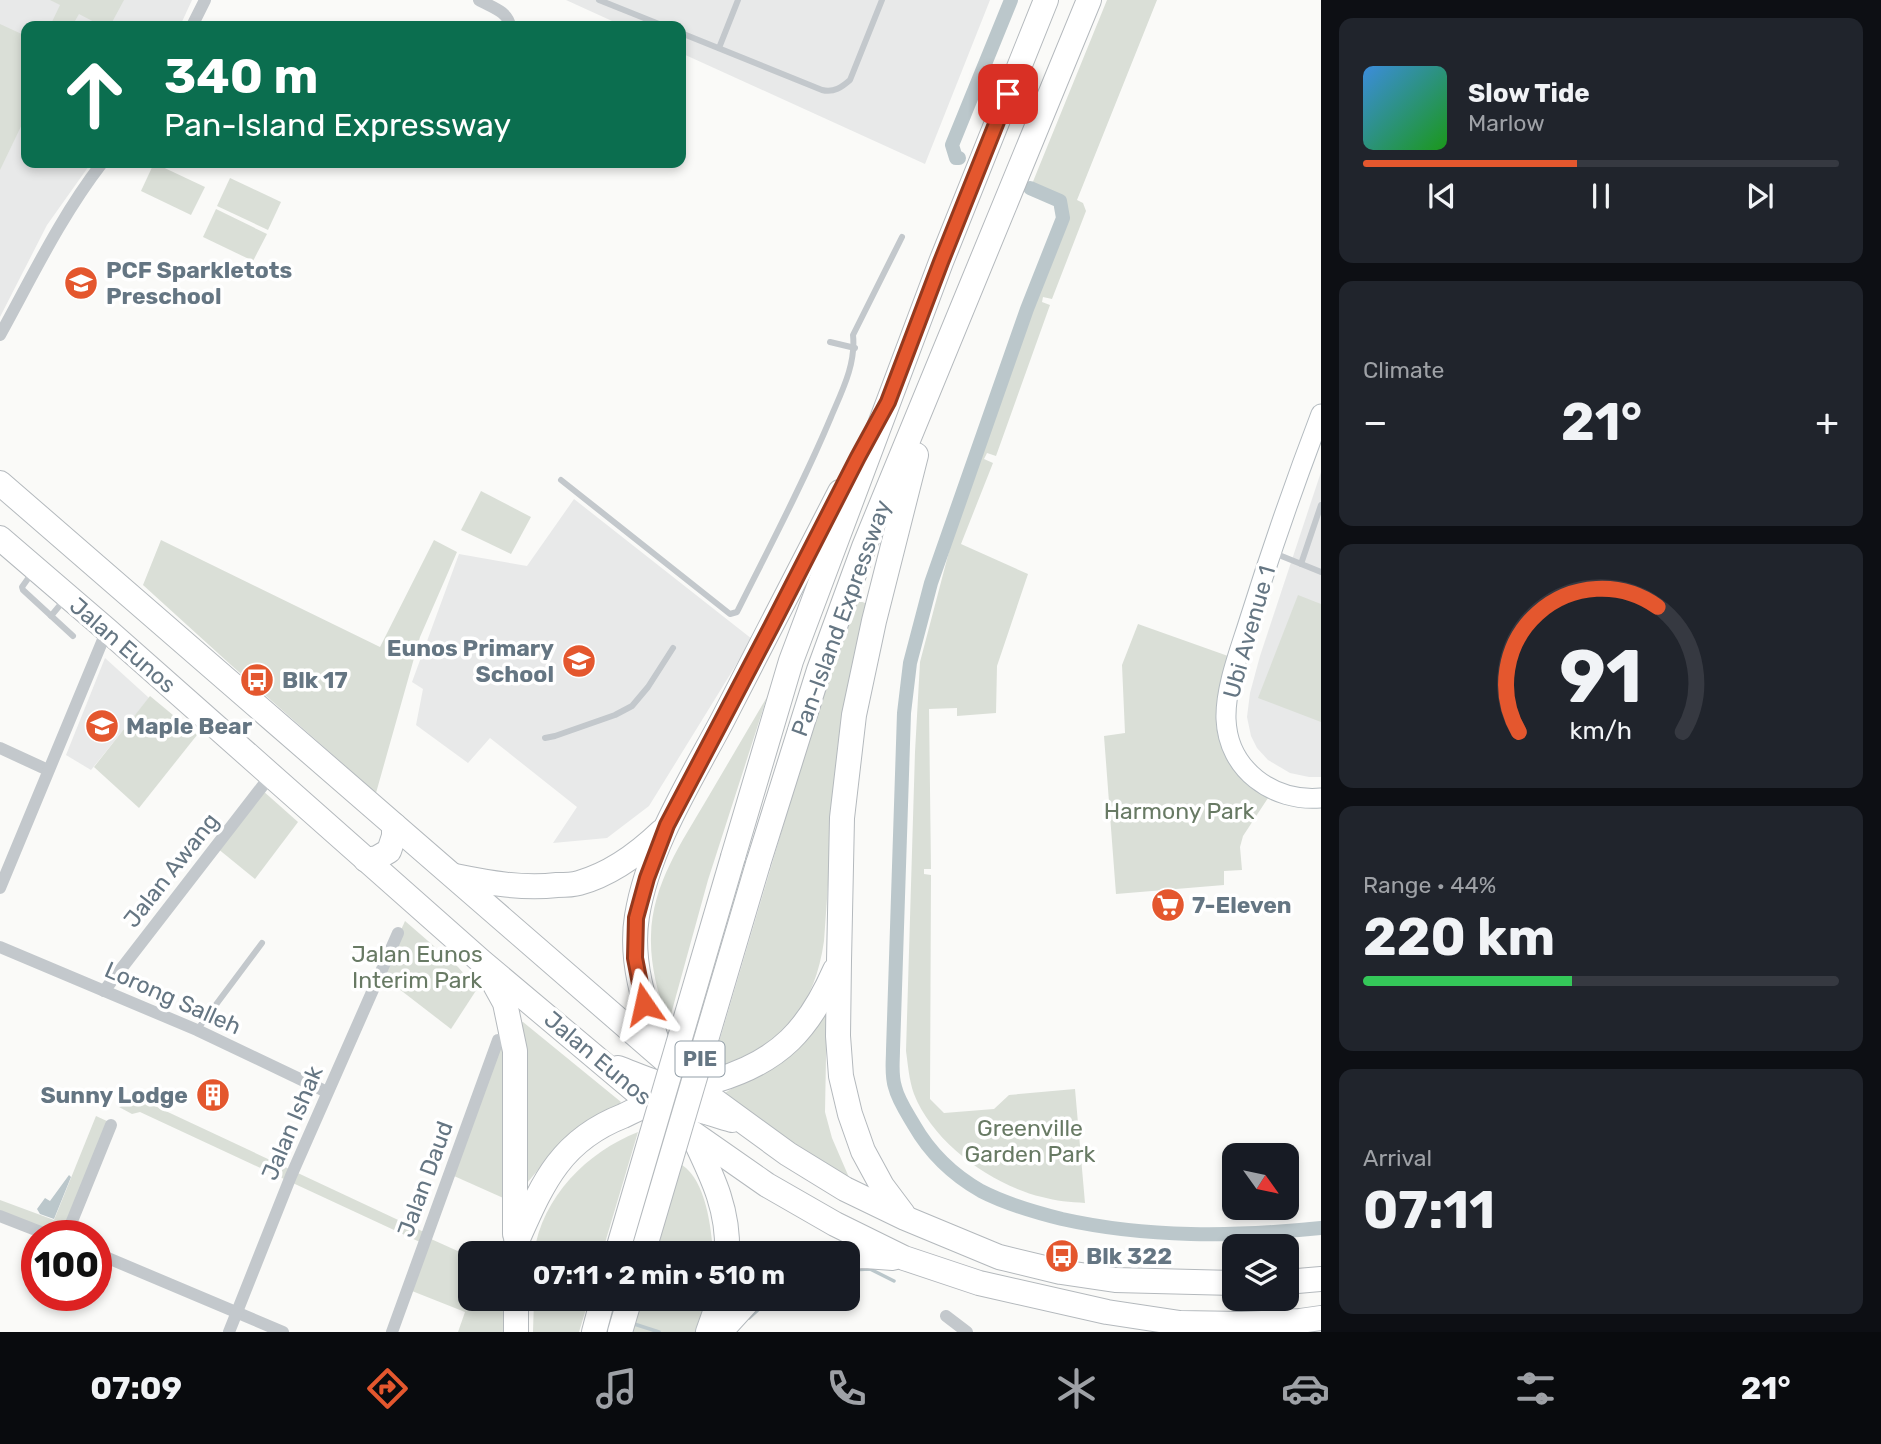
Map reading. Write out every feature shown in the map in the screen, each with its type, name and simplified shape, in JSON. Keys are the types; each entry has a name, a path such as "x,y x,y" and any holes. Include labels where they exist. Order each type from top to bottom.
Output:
{"highway":[{"name":"Pan-Island Expressway","path":"621,1241 791,661 941,262 1046,0"},
{"name":"Pan-Island Expressway","path":"647,1241 758,864 819,670 864,547 1089,0"},
{"path":"662,1056 644,1004 635,958 636,918 647,878 667,825 888,402"},
{"path":"905,1218 869,1163 850,1114 841,1076 838,1036 839,961 842,818 854,715 877,608 915,462 921,409"},
{"name":"Jalan Eunos","path":"0,483 662,1056 692,1134 767,1185 904,1258 979,1283 1107,1312 1181,1323 1314,1322"},
{"path":"18,553 14,545 18,527 34,518 43,519"},
{"name":"Jalan Eunos","path":"18,553 366,860 601,1061 676,1096 747,1124 788,1154 845,1189 905,1218 999,1257 1061,1272 1115,1280 1222,1283"},
{"path":"366,860 377,858 389,851 394,825"},
{"path":"451,876 533,888 578,883 610,870 639,852 667,825"},
{"path":"482,961 505,1003 515,1051 516,1241"},
{"path":"519,1241 537,1196 552,1171 582,1137 605,1123 754,1066 803,1028 818,1006 839,961"},
{"path":"624,1024 702,1129 733,1161"},
{"path":"692,1134 718,1191 728,1241"},
{"path":"860,1256 904,1258"},
{"path":"1299,1281 1321,1279"},
{"path":"516,1311 516,1332"},
{"path":"594,1332 600,1311"},
{"path":"620,1332 626,1311"},
{"path":"708,1332 715,1311"},
{"path":"720,1332 739,1311"}],"street":[{"path":"194,21 205,0"},
{"path":"479,0 505,15 509,21"},
{"path":"0,335 47,248 98,168"},
{"name":"Ubi Avenue 1","path":"1321,414 1238,654 1226,709 1227,732 1242,766 1262,784 1286,795 1307,799 1321,798"},
{"path":"0,888 107,630"},
{"path":"0,748 48,770"},
{"name":"Jalan Awang","path":"104,991 271,775"},
{"name":"Jalan Ishak","path":"229,1332 327,1092 398,933"},
{"name":"Lorong Salleh","path":"0,947 197,1030 327,1092"},
{"name":"Jalan Daud","path":"392,1332 498,1040"},
{"path":"72,1220 111,1125"},
{"path":"0,1216 21,1224"},
{"path":"112,1260 283,1332"},
{"path":"946,1316 967,1332"}],"lane":[{"path":"599,0 652,21"},
{"path":"719,48 738,0"},
{"path":"686,35 822,90 834,90 843,87 850,80 882,0"},
{"path":"561,480 730,614 737,612 812,463 852,366 855,348 853,335 902,237"},
{"path":"830,342 855,348"},
{"path":"1301,564 1321,505"},
{"path":"1272,552 1321,572"},
{"path":"18,553 23,590 73,636"},
{"path":"51,616 68,596"},
{"path":"545,738 615,715 632,706 673,648"},
{"path":"197,1030 262,943"}],"shaded area":[{"path":"0,0 192,0 182,21 21,21 21,168 87,168 47,225 0,317"},
{"path":"566,0 990,0 925,164 686,55 686,21 612,21"},
{"path":"1321,472 1321,777 1309,777 1290,773 1268,760 1251,736 1247,717 1260,656"},
{"name":"Eunos Primary School","path":"574,499 752,639 649,806 607,838 553,843 577,807 490,738 468,763 416,725 423,689 412,682 459,554 527,566"},
{"name":"Maple Bear","path":"105,658 149,698 91,770 66,755"},
{"path":"69,1175 71,1177 54,1219 40,1214 37,1209 45,1198 50,1201"}],"green space":[{"path":"50,0 124,0 113,21 92,21 79,14 75,21 52,21 60,5"},
{"name":"Greenville Garden Park","path":"1107,0 1157,0 1077,200 1083,203 1086,211 1052,299 1043,297 1042,302 1050,305 996,456 987,453 984,459 993,463 961,544 1028,574 997,666 996,713 957,716 957,708 929,709 931,869 924,869 924,874 931,875 930,1099 944,1113 994,1109 1009,1095 1075,1089 1085,1203 1053,1199 1023,1191 1004,1183 966,1159 935,1129 923,1112 912,1089 906,1051 920,662 951,544 1027,323 1068,218 1065,198 1032,184"},
{"path":"0,24 21,34 21,126 0,170"},
{"path":"152,168 165,168 205,187 191,215 141,191"},
{"path":"230,178 281,202 268,230 217,206"},
{"path":"216,209 267,234 253,261 203,237"},
{"path":"481,491 531,517 511,554 461,530"},
{"path":"161,540 380,647 434,540 457,552 420,637 376,793 143,585"},
{"path":"1298,595 1321,604 1321,722 1258,698"},
{"path":"858,600 867,604 838,743 824,941 819,966 802,1007 774,1038 756,1050 711,1069 814,722"},
{"name":"Harmony Park","path":"1138,624 1228,656 1216,714 1219,740 1230,764 1238,774 1268,798 1243,836 1240,847 1242,870 1224,871 1224,885 1116,894 1104,736 1125,733 1122,665"},
{"path":"150,696 197,735 139,808 94,767"},
{"path":"767,697 708,880 668,1025 652,959 651,936 657,899 670,864"},
{"path":"262,790 298,822 255,879 217,848"},
{"name":"Jalan Eunos Interim Park","path":"405,921 458,967 477,989 451,1029 381,975"},
{"path":"827,1004 825,1112 832,1138 851,1182 721,1095 745,1081"},
{"path":"523,1022 621,1102 613,1112 553,1152 522,1189 519,1023"},
{"path":"500,1048 506,1052 512,1202 454,1176"},
{"path":"140,1099 426,1233 422,1243 140,1112 132,1114 119,1107"},
{"path":"96,1116 109,1122 69,1220 54,1220"},
{"path":"638,1132 606,1241 537,1241 546,1213 570,1179 601,1151"},
{"path":"682,1165 690,1172 702,1193 712,1241 659,1241"},
{"path":"0,1200 54,1220 21,1222 0,1214"},
{"path":"431,1239 458,1251 458,1309 412,1291"},
{"path":"462,1311 512,1311 513,1332 458,1332 465,1312"},
{"path":"534,1311 585,1311 579,1332 533,1332"},
{"path":"638,1311 706,1311 700,1332 632,1332"}],"waterway":[{"path":"959,158 956,158 952,145 1011,0"},
{"path":"1030,188 1060,201 1063,218 1027,309 931,583 910,663 904,713 893,1064 895,1087 920,1135 943,1162 981,1191 1020,1207 1062,1219 1158,1233 1256,1233 1321,1228"},
{"path":"860,1269 870,1269 894,1281"},
{"path":"749,1318 757,1311"},
{"path":"631,1323 659,1332"}],"place":[{"name":"PCF Sparkletots Preschool","path":"81,283"},
{"name":"Eunos Primary School","path":"579,661"},
{"name":"Blk 17","path":"257,680"},
{"name":"Maple Bear","path":"102,726"},
{"name":"7-Eleven","path":"1168,905"},
{"name":"Sunny Lodge","path":"213,1095"},
{"name":"Blk 322","path":"1062,1256"}],"route":[{"path":"644,1004 635,958 636,918 647,878 667,825 888,402 1008,94"}]}
